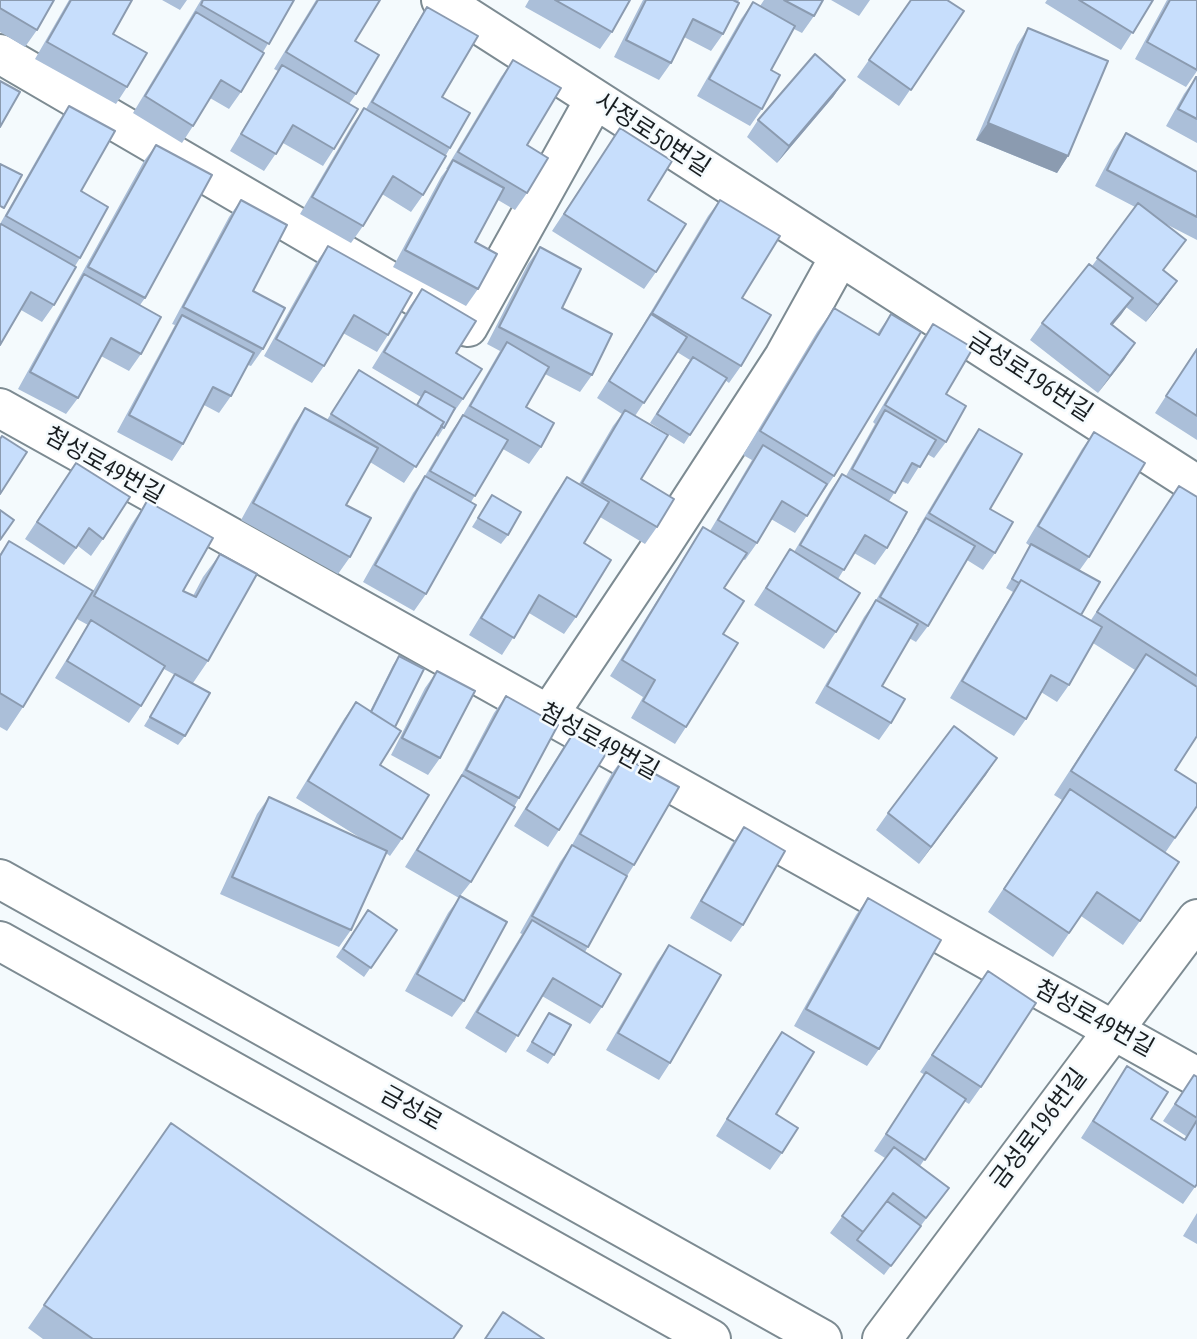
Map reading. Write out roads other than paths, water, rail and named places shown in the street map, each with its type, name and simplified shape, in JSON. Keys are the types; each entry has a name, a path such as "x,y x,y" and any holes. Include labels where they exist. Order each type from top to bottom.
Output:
{"street":[{"name":"사정로50번길","path":"441,0 852,263"},
{"path":"0,54 468,327 595,99"},
{"path":"549,714 784,357 852,263"},
{"name":"금성로196번길","path":"852,263 1197,485"},
{"name":"첨성로49번길","path":"0,408 1197,1077"},
{"name":"금성로","path":"0,879 822,1339"},
{"name":"금성로196번길","path":"882,1339 1197,919"},
{"path":"0,941 711,1339"}]}
